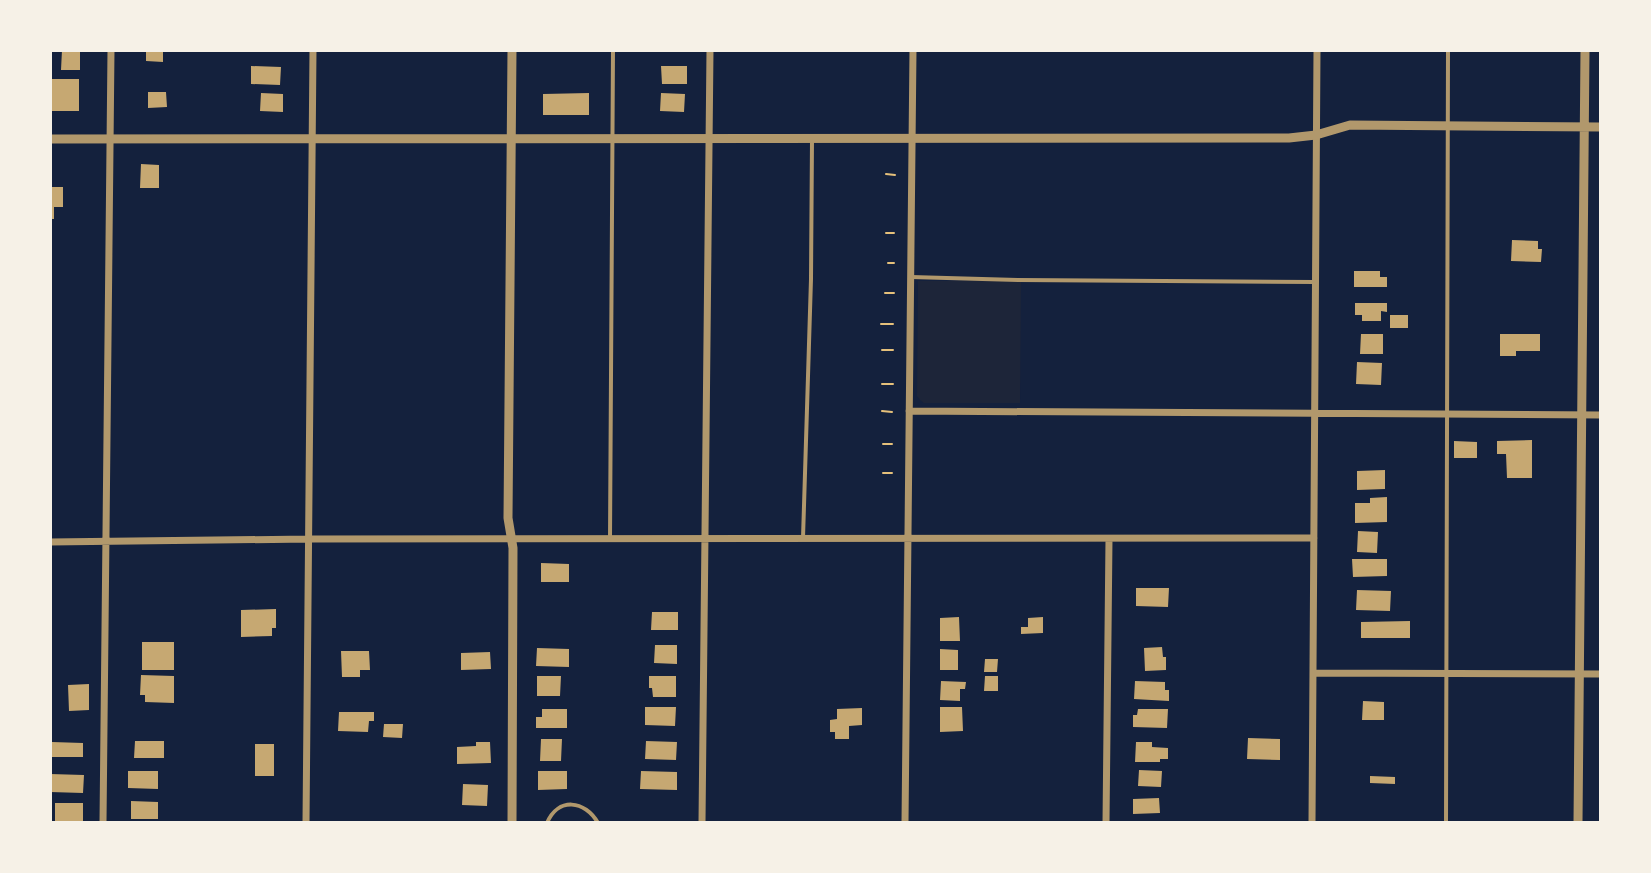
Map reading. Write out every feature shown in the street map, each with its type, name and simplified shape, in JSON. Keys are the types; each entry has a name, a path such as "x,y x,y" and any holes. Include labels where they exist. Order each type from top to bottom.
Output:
{"street":[{"path":"103,823 111,50"},
{"path":"306,823 313,50"},
{"path":"512,50 508,518 512,539 512,823"},
{"path":"702,823 710,50"},
{"path":"905,823 913,50"},
{"path":"1312,823 1317,50"},
{"path":"1578,823 1585,50"},
{"path":"50,139 1289,138 1316,135 1350,125 1601,127"},
{"path":"909,411 1601,415"},
{"path":"50,542 1314,538"},
{"path":"1106,823 1109,539"},
{"path":"1313,673 1601,674"}],"lane":[{"path":"610,539 613,50"},
{"path":"1446,823 1448,50"},
{"path":"803,538 812,139"},
{"path":"911,277 1315,282"},
{"path":"547,823 553,811 561,805 579,806 593,814 598,823"}],"path":[{"path":"886,174 895,175"},
{"path":"886,233 894,233"},
{"path":"888,263 894,263"},
{"path":"885,293 894,293"},
{"path":"881,324 893,324"},
{"path":"882,350 893,350"},
{"path":"882,384 893,384"},
{"path":"882,411 892,412"},
{"path":"883,444 892,444"},
{"path":"883,473 892,473"}],"shaded area":[{"path":"918,281 1021,281 1020,403 924,403 920,400 917,396"}],"building":[{"path":"62,50 80,50 80,70 61,70"},
{"path":"146,50 163,50 163,62 146,61"},
{"path":"251,66 281,67 280,85 251,84"},
{"path":"661,66 687,66 687,84 662,84"},
{"path":"50,79 79,79 79,111 50,111"},
{"path":"148,92 166,92 167,107 148,108"},
{"path":"261,93 283,94 283,112 260,111"},
{"path":"589,93 589,115 543,115 543,94"},
{"path":"661,93 685,94 684,112 660,111"},
{"path":"141,164 159,165 159,188 140,188"},
{"path":"50,187 63,187 63,207 54,207 54,219 50,219"},
{"path":"1512,240 1538,241 1538,249 1542,249 1541,262 1511,261"},
{"path":"1354,271 1380,271 1380,277 1387,277 1387,287 1354,287"},
{"path":"1355,303 1387,303 1387,312 1381,311 1381,321 1362,321 1362,315 1355,315"},
{"path":"1390,315 1408,315 1408,328 1390,328"},
{"path":"1361,334 1383,334 1383,354 1360,354"},
{"path":"1500,334 1540,334 1540,351 1516,351 1516,356 1500,356"},
{"path":"1357,362 1382,363 1381,385 1356,384"},
{"path":"1532,440 1532,478 1507,478 1506,454 1497,454 1497,441"},
{"path":"1454,441 1477,442 1477,458 1454,458"},
{"path":"1385,470 1385,489 1357,490 1357,471"},
{"path":"1387,497 1387,522 1355,523 1355,503 1370,503 1370,498"},
{"path":"1358,531 1378,532 1377,553 1357,552"},
{"path":"1352,559 1387,559 1387,576 1353,577"},
{"path":"541,563 569,564 569,582 541,582"},
{"path":"1136,588 1169,588 1168,607 1136,606"},
{"path":"1357,590 1391,591 1390,611 1356,610"},
{"path":"276,609 276,628 272,628 272,636 241,637 241,610"},
{"path":"652,612 678,612 678,630 651,630"},
{"path":"959,617 960,641 940,641 940,618"},
{"path":"1043,617 1043,633 1021,634 1021,627 1028,627 1028,618"},
{"path":"1410,621 1410,638 1361,638 1361,622"},
{"path":"142,642 174,642 174,670 142,670"},
{"path":"655,645 677,645 677,664 654,663"},
{"path":"1162,647 1166,670 1145,671 1144,648"},
{"path":"537,648 569,649 569,667 536,666"},
{"path":"940,649 958,650 958,670 940,670"},
{"path":"341,651 369,651 370,670 360,670 360,677 342,677"},
{"path":"490,652 491,669 461,670 461,653"},
{"path":"985,659 998,659 997,672 984,672"},
{"path":"141,675 174,676 174,703 145,702 145,695 140,695"},
{"path":"537,676 561,676 560,696 537,696"},
{"path":"649,676 676,676 676,697 653,697"},
{"path":"985,676 998,676 998,691 984,691"},
{"path":"941,681 966,682 965,689 960,689 960,701 940,700"},
{"path":"1135,681 1165,682 1169,701 1134,699"},
{"path":"89,684 89,710 69,711 68,685"},
{"path":"1363,701 1384,702 1384,720 1362,720"},
{"path":"645,707 676,707 675,726 645,725"},
{"path":"940,707 962,707 963,731 940,732"},
{"path":"862,708 862,725 849,726 849,739 835,739 835,732 830,732 830,720 837,719 837,709"},
{"path":"542,709 567,709 567,728 536,728 536,717 542,717"},
{"path":"1138,709 1168,709 1167,728 1133,727 1133,715 1137,715"},
{"path":"339,712 374,712 374,721 369,721 368,732 338,731"},
{"path":"384,724 403,724 402,738 383,737"},
{"path":"1248,738 1280,739 1280,760 1247,759"},
{"path":"541,739 562,739 561,761 540,761"},
{"path":"135,741 164,741 164,758 134,758"},
{"path":"646,741 677,742 676,760 645,759"},
{"path":"52,742 83,743 83,757 52,757"},
{"path":"476,742 490,742 491,763 457,764 457,747 476,746"},
{"path":"1136,742 1152,742 1152,747 1168,748 1168,759 1135,762"},
{"path":"255,744 274,744 274,776 255,776"},
{"path":"1139,770 1162,771 1161,787 1138,786"},
{"path":"128,771 158,771 158,789 128,788"},
{"path":"538,771 567,771 567,789 538,790"},
{"path":"641,771 677,772 677,790 640,789"},
{"path":"50,774 84,775 83,793 50,792"},
{"path":"1370,776 1395,777 1395,784 1370,783"},
{"path":"463,784 488,785 487,806 462,805"},
{"path":"1159,798 1160,813 1133,814 1133,799"},
{"path":"131,801 158,802 158,819 131,819"},
{"path":"55,803 83,803 83,821 55,822"}]}
